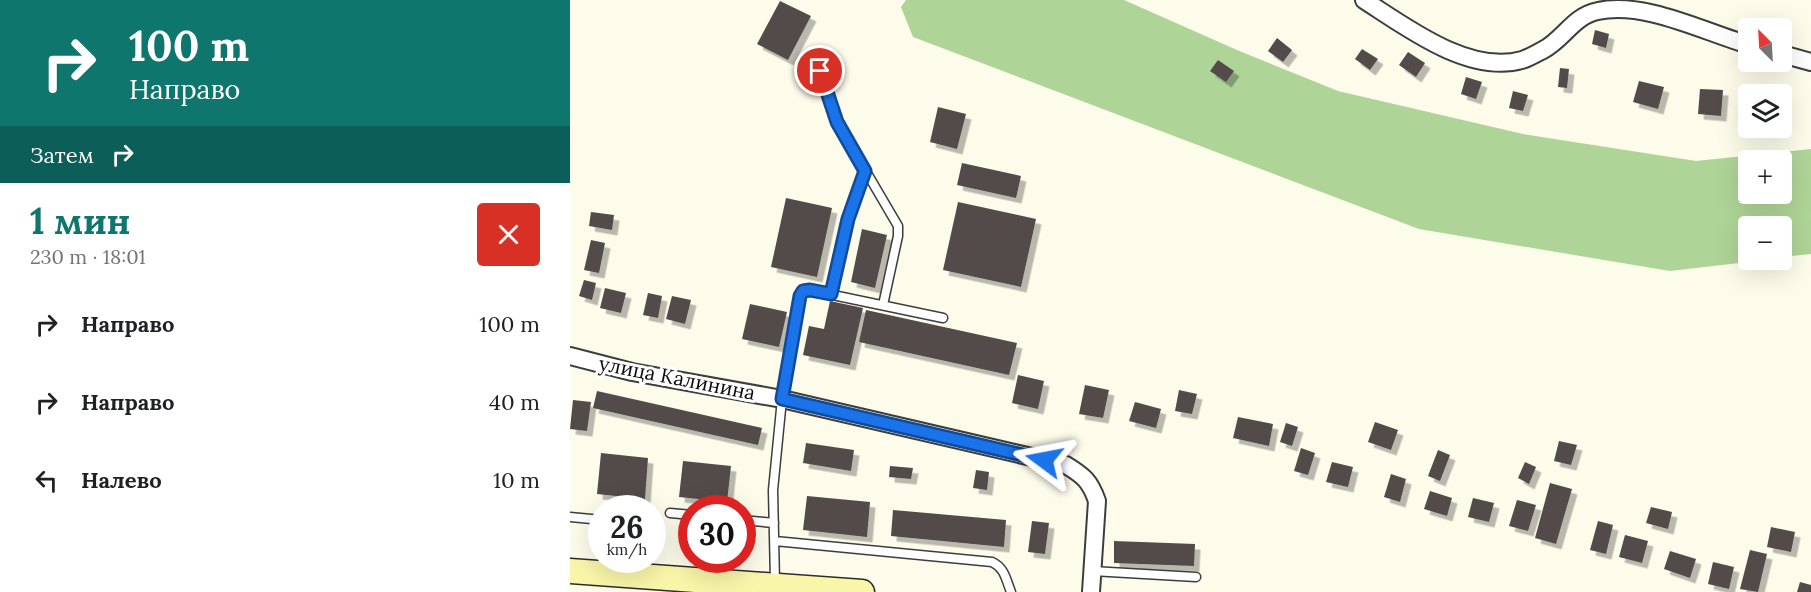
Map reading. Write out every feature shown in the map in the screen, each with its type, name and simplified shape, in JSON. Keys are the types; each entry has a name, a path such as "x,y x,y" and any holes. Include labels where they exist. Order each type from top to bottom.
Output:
{"main road":[{"path":"570,571 862,592"}],"street":[{"path":"1364,0 1417,35 1478,60 1500,62 1522,60 1546,49 1578,19 1598,11 1649,12 1738,41"},
{"path":"1792,57 1811,62"},
{"name":"улица Калинина","path":"571,360 782,399 1066,465 1084,476 1097,501 1092,571"},
{"path":"1091,592 1092,571"}],"lane":[{"path":"818,58 823,85 837,122 898,226 898,236 883,305"},
{"path":"831,294 848,219 865,171"},
{"path":"776,586 773,490 782,399 800,296 803,291 831,294 943,318"},
{"path":"670,513 678,514"},
{"path":"570,517 588,519"},
{"path":"756,521 774,523"},
{"path":"775,541 992,562 1004,572 1011,592"},
{"path":"1092,571 1196,577"}],"green space":[{"path":"906,0 1124,0 1338,91 1523,134 1696,161 1738,157 1738,204 1792,204 1792,151 1811,149 1811,254 1792,256 1792,216 1738,216 1738,263 1670,271 1419,229 913,37 901,7"}],"building":[{"path":"780,1 811,16 788,60 757,44"},
{"path":"1595,30 1609,34 1606,48 1592,44"},
{"path":"1277,38 1292,50 1283,62 1268,51"},
{"path":"1362,49 1378,59 1370,70 1355,59"},
{"path":"1408,52 1425,63 1416,77 1399,65"},
{"path":"1218,60 1234,71 1226,82 1210,71"},
{"path":"1560,68 1569,69 1567,88 1558,87"},
{"path":"1466,77 1482,82 1476,99 1461,94"},
{"path":"1639,81 1664,87 1658,109 1633,102"},
{"path":"1700,89 1723,90 1721,116 1698,114"},
{"path":"1513,91 1528,95 1523,111 1509,108"},
{"path":"938,107 966,114 957,149 930,142"},
{"path":"962,163 1021,176 1016,198 957,185"},
{"path":"786,198 832,208 817,277 771,267"},
{"path":"958,202 1036,219 1021,287 943,270"},
{"path":"591,212 614,215 612,230 589,226"},
{"path":"862,229 887,235 875,288 851,282"},
{"path":"591,240 605,243 599,273 584,270"},
{"path":"584,280 596,283 592,300 579,296"},
{"path":"605,288 626,293 621,313 600,308"},
{"path":"648,293 662,296 658,318 643,315"},
{"path":"672,296 691,300 685,324 666,319"},
{"path":"830,301 863,308 850,365 803,355 809,326 824,329"},
{"path":"750,304 787,312 779,347 742,339"},
{"path":"866,310 1017,343 1009,375 859,342"},
{"path":"1018,375 1044,381 1038,409 1012,403"},
{"path":"1085,385 1109,390 1103,418 1079,414"},
{"path":"1179,390 1197,394 1192,414 1175,411"},
{"path":"597,391 762,428 758,445 593,408"},
{"path":"573,400 591,402 587,431 570,429"},
{"path":"1135,402 1161,409 1156,428 1129,421"},
{"path":"1238,417 1273,424 1269,446 1233,438"},
{"path":"1375,422 1398,430 1391,450 1368,442"},
{"path":"1286,423 1298,427 1292,446 1280,442"},
{"path":"1559,441 1577,445 1571,465 1554,461"},
{"path":"806,443 854,450 851,471 803,463"},
{"path":"1301,448 1315,453 1308,475 1294,471"},
{"path":"1438,450 1450,455 1440,481 1428,476"},
{"path":"601,453 648,458 645,495 597,494"},
{"path":"683,461 731,466 728,495 679,495"},
{"path":"1332,462 1353,467 1348,487 1326,482"},
{"path":"1525,462 1536,467 1529,484 1518,478"},
{"path":"890,466 913,468 911,479 889,477"},
{"path":"976,470 989,472 987,490 973,488"},
{"path":"1391,474 1406,479 1400,502 1384,497"},
{"path":"1550,483 1572,489 1556,544 1535,538"},
{"path":"1430,491 1452,498 1447,516 1424,509"},
{"path":"807,496 870,502 867,537 803,530"},
{"path":"1473,498 1494,503 1489,522 1468,517"},
{"path":"1517,500 1536,505 1528,531 1509,526"},
{"path":"1651,507 1672,512 1668,529 1646,523"},
{"path":"893,510 1006,520 1004,547 891,536"},
{"path":"1032,521 1049,523 1045,554 1028,552"},
{"path":"1598,521 1613,525 1606,554 1590,550"},
{"path":"1771,527 1795,532 1791,552 1767,547"},
{"path":"1625,535 1648,541 1642,563 1619,557"},
{"path":"1114,541 1195,544 1194,566 1114,563"},
{"path":"1750,550 1767,554 1758,592 1740,589"},
{"path":"1670,551 1696,559 1690,578 1664,569"},
{"path":"1713,562 1734,567 1729,589 1708,584"},
{"path":"1800,582 1811,585 1811,592 1797,592"}],"route":[{"path":"820,71 837,122 865,171 848,219 831,294 810,290 803,291 800,296 782,399 1044,460"}]}
